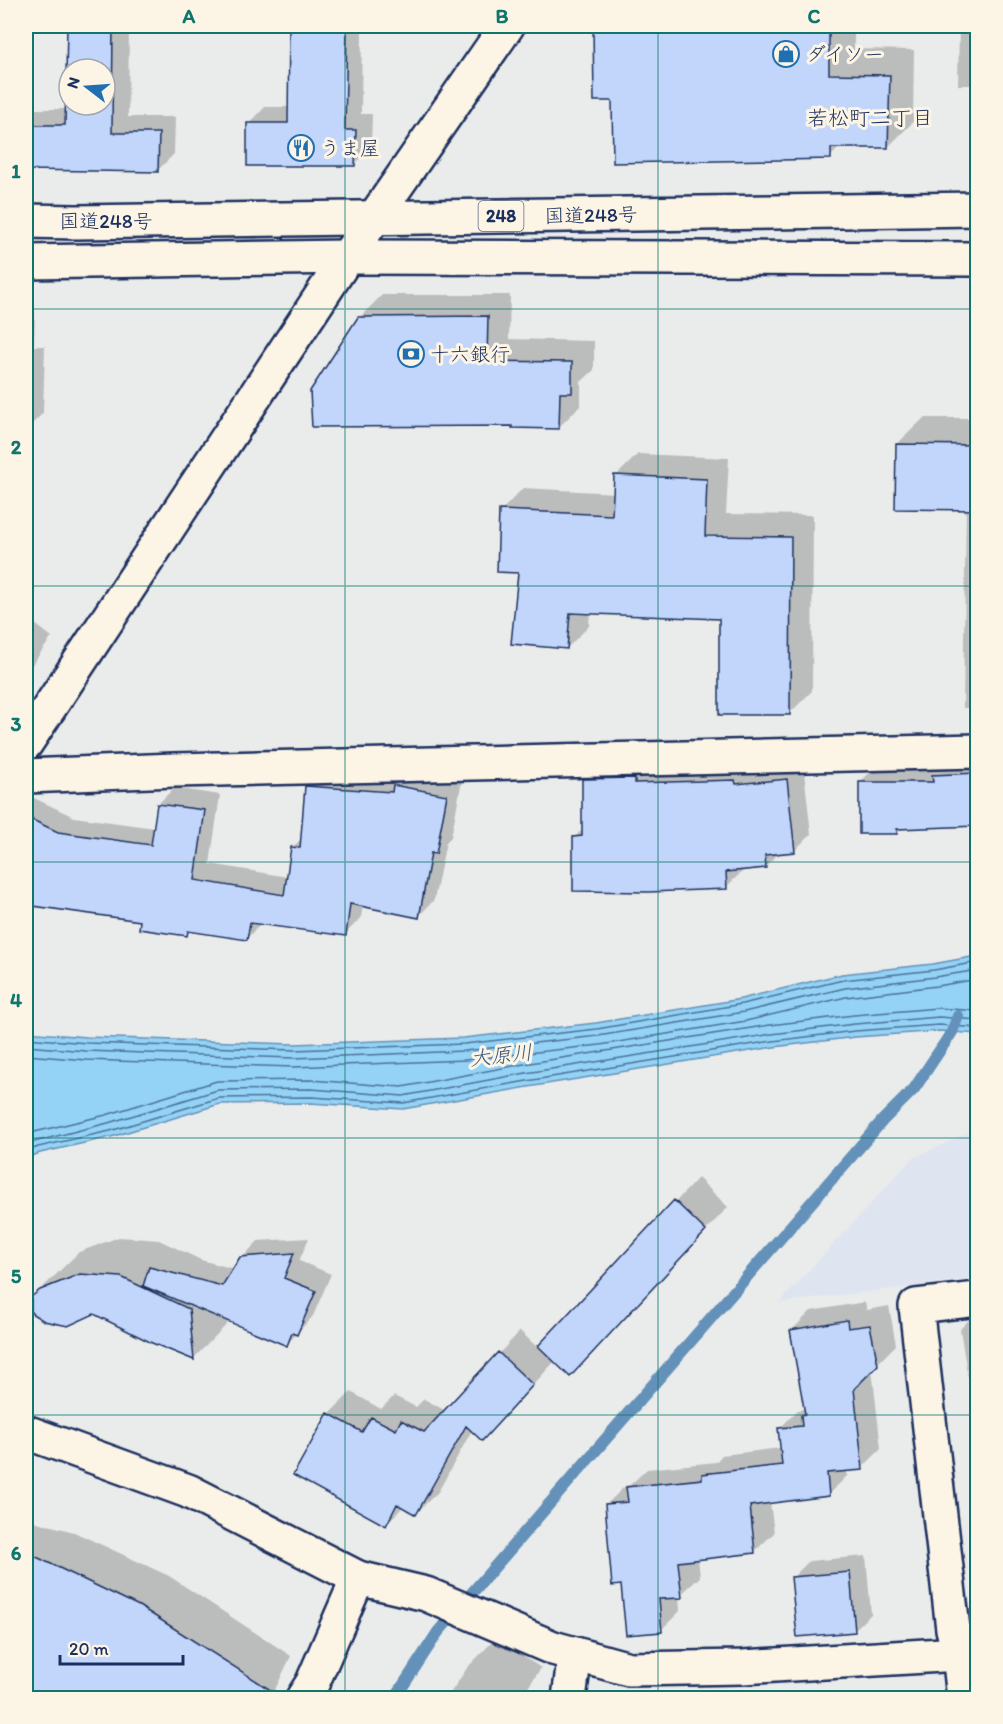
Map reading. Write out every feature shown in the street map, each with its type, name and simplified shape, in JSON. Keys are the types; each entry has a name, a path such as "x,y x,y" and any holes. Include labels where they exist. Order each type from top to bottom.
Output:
{"main road":[{"path":"26,743 347,257 507,26"},
{"name":"国道248号","path":"26,221 978,209"},
{"name":"国道248号","path":"26,262 347,257 978,259"},
{"path":"26,776 174,770 978,751"},
{"path":"964,1698 968,1652 952,1629 916,1306 978,1299"},
{"path":"26,1432 188,1491 358,1578 433,1597 553,1648 629,1669 743,1667 968,1652"},
{"path":"303,1698 312,1684 358,1578"},
{"path":"569,1698 575,1654"}],"shaded area":[{"path":"977,1129 977,1278 779,1303 913,1158"}],"water":[{"name":"大原川","path":"977,956 977,1034 940,1031 856,1037 774,1047 403,1109 310,1103 220,1104 111,1137 26,1158 26,1032 87,1037 294,1044 463,1038 596,1023 741,999 842,974 933,964"}],"building":[{"path":"67,26 113,26 113,57 66,57"},
{"path":"289,26 347,26 345,130 356,130 355,166 247,166 247,123 288,123"},
{"path":"593,26 829,26 829,74 890,75 888,148 831,148 831,159 613,163 612,101 594,101"},
{"path":"65,117 112,117 112,133 159,133 158,172 26,170 26,125 65,125"},
{"name":"十六銀行","path":"488,316 487,361 572,362 572,393 560,393 559,429 512,428 512,426 312,427 310,391 358,317"},
{"path":"896,444 978,445 978,510 895,509"},
{"path":"614,475 707,479 705,536 791,537 790,715 719,715 719,619 570,613 567,649 511,644 518,573 497,572 499,510 612,515"},
{"path":"978,773 978,826 897,829 897,834 859,834 859,782 933,782 932,775"},
{"path":"635,778 635,783 735,780 736,784 787,779 795,852 765,855 766,868 726,872 727,889 648,892 573,891 573,837 582,836 582,779"},
{"path":"393,785 447,795 436,854 431,853 419,918 350,904 346,936 250,923 247,940 188,931 187,936 139,929 140,921 26,905 26,817 58,832 151,845 157,804 205,810 195,880 284,895 291,847 300,848 305,786 392,792"},
{"path":"674,1200 706,1231 570,1377 538,1346"},
{"path":"294,1253 284,1278 316,1291 297,1335 292,1333 287,1346 143,1286 149,1267 222,1286 240,1257"},
{"path":"80,1274 121,1277 189,1309 194,1360 152,1343 94,1314 68,1326 44,1321 31,1313 31,1297 40,1290"},
{"path":"847,1320 848,1328 870,1325 878,1365 854,1389 863,1470 827,1473 829,1496 750,1506 755,1553 678,1562 682,1598 659,1599 662,1632 626,1635 621,1585 612,1586 605,1504 628,1502 626,1487 702,1479 702,1474 782,1465 778,1428 802,1426 801,1415 805,1414 790,1330"},
{"path":"498,1352 533,1385 482,1441 466,1426 416,1515 397,1504 386,1526 293,1475 328,1413 362,1432 371,1417 396,1430 401,1420 424,1432"},
{"path":"26,1552 139,1606 283,1698 26,1698"},
{"path":"850,1572 855,1632 797,1637 791,1577"}],"waterway":[{"path":"395,1698 438,1632 883,1120 914,1089 952,1032 958,1016"}],"place":[{"name":"ダイソー","path":"786,54"},
{"name":"うま屋","path":"301,148"},
{"name":"十六銀行","path":"411,354"}],"district":[{"name":"若松町二丁目","path":"870,117"}]}
